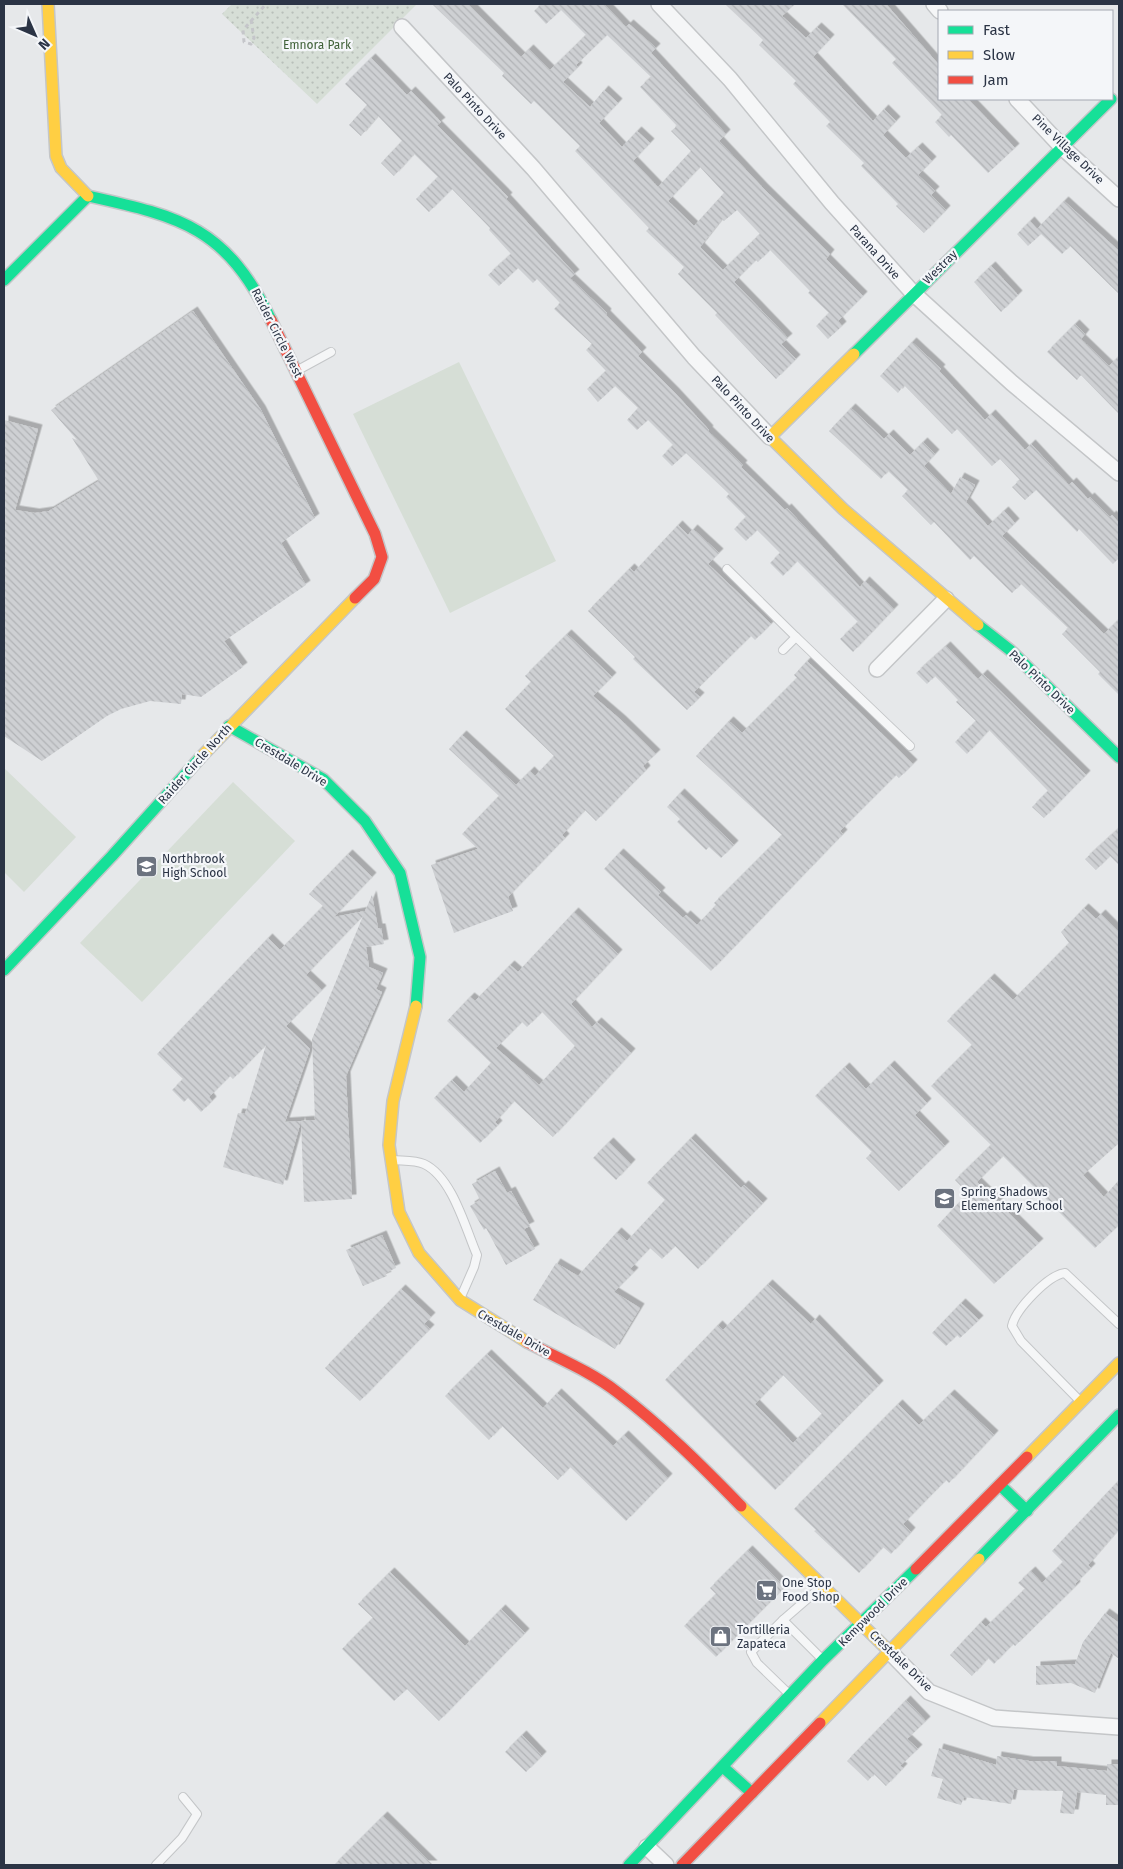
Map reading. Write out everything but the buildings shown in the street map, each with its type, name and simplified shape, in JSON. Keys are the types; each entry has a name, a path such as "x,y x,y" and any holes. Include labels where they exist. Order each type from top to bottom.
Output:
{"street":[{"path":"4,280 88,196 61,168 56,156 48,4"},
{"name":"Parana Drive","path":"659,4 730,79 832,203 913,293 1012,383 1119,472"},
{"name":"Palo Pinto Drive","path":"402,27 533,168 694,357 770,437 843,509 946,600 1010,650 1119,756"},
{"name":"Pine Village Drive","path":"1018,100 1062,146 1119,199"},
{"name":"Westray","path":"770,437 1109,100"},
{"name":"Raider Circle West","path":"88,196 161,213 191,225 216,242 234,258 257,292 297,371 375,534 382,557"},
{"name":"Raider Circle North","path":"4,970 112,856 229,726 374,579 382,557"},
{"path":"877,669 946,600"},
{"name":"Crestdale Drive","path":"229,726 324,779 365,821 400,872 420,957 416,1008 393,1101 389,1145 399,1212 419,1254 460,1300 518,1338 596,1378 617,1392 686,1452 823,1585 929,1692 994,1718 1119,1727"},
{"name":"Kempwood Drive","path":"629,1865 791,1697 824,1660 862,1624 1119,1363"},
{"path":"682,1865 1119,1415"},
{"path":"1000,1484 1027,1511"},
{"path":"724,1767 752,1793"},
{"path":"647,1847 666,1865"}],"lane":[{"path":"297,371 330,352"},
{"path":"728,569 910,746"},
{"path":"783,650 796,637"},
{"path":"391,1160 422,1163 434,1170 445,1181 477,1255 460,1300"},
{"path":"1081,1402 1021,1341 1012,1326 1014,1316 1050,1278 1065,1273 1119,1324"},
{"path":"791,1697 758,1663 751,1652 783,1620 823,1585"},
{"path":"783,1620 824,1660"},
{"path":"156,1865 182,1838 197,1814 183,1797"}],"path":[{"path":"251,20 254,38 250,44 244,42 243,30 251,20 266,4"}],"green space":[{"name":"Emnora Park","path":"232,4 417,4 317,104 222,14"},
{"path":"459,362 556,561 450,613 353,414"},
{"path":"4,768 76,837 24,892 4,872"},
{"path":"233,782 295,841 142,1002 80,943"}],"traffic: fast":[{"path":"854,354 1110,100"},
{"path":"4,280 88,196"},
{"path":"88,196 150,211 176,220 198,231 218,246 237,265 254,289 271,320"},
{"path":"978,625 1010,650 1119,757"},
{"path":"229,726 323,779 365,821 400,873 420,957 416,1006"},
{"path":"4,970 112,856 200,758"},
{"path":"979,1559 1119,1415"},
{"path":"1000,1485 1027,1511"},
{"path":"629,1865 823,1660 916,1569"},
{"path":"723,1767 752,1793"}],"traffic: slow":[{"path":"48,4 56,156 61,168 88,196"},
{"path":"854,354 770,437 843,509 978,625"},
{"path":"200,758 355,598"},
{"path":"416,1006 393,1101 389,1145 399,1212 419,1253 460,1300 527,1342"},
{"path":"1027,1457 1119,1363"},
{"path":"741,1506 890,1652"},
{"path":"820,1723 979,1559"}],"traffic: jam":[{"path":"271,320 375,534 382,557 374,579 355,598"},
{"path":"527,1342 607,1384 666,1432 741,1506"},
{"path":"916,1569 1027,1457"},
{"path":"682,1865 820,1723"}],"place":[{"name":"Northbrook High School","path":"146,866"},
{"name":"Spring Shadows Elementary School","path":"945,1199"},
{"name":"One Stop Food Shop","path":"766,1590"},
{"name":"Tortilleria Zapateca","path":"721,1637"}]}
